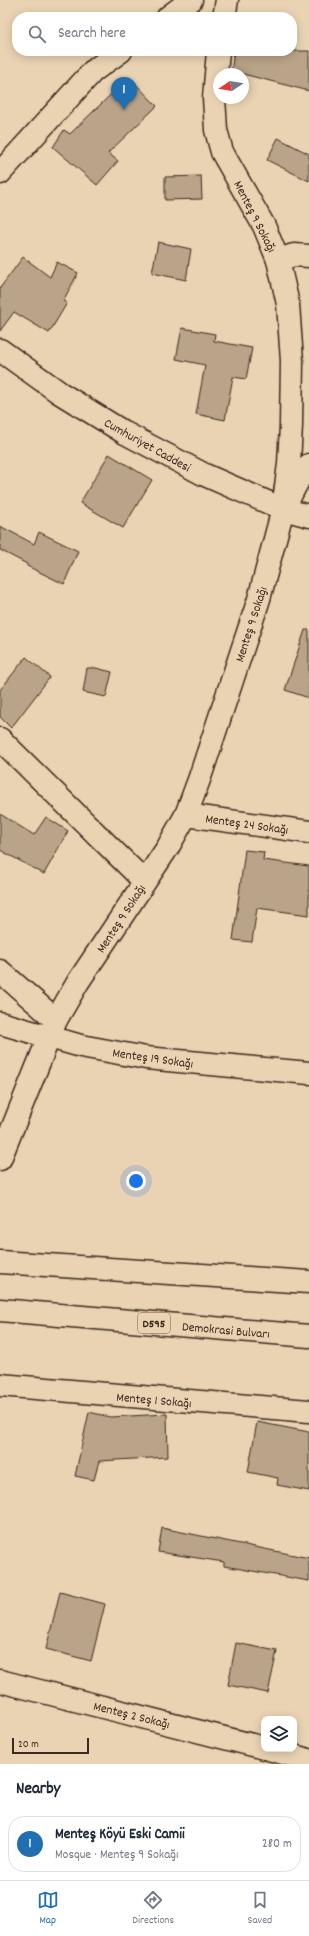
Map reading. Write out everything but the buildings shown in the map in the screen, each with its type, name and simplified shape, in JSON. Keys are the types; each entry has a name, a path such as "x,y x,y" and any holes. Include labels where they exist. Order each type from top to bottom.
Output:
{"main road":[{"path":"175,12 192,0"},
{"path":"225,12 228,0"},
{"path":"0,173 93,71 114,56"},
{"name":"Menteş 9 Sokağı","path":"0,1159 53,1029 144,881 168,847 186,815 259,599 283,509 289,464 292,361 288,304 278,260 264,226 222,152 216,130 214,98 218,56"},
{"path":"278,260 294,254 309,256"},
{"name":"Cumhuriyet Caddesi","path":"0,350 60,393 125,433 205,475 283,509 309,516"},
{"path":"283,509 306,472"},
{"path":"0,739 144,881"},
{"name":"Menteş 24 Sokağı","path":"186,815 309,832"},
{"path":"0,971 53,1029"},
{"name":"Menteş 19 Sokağı","path":"0,1023 53,1029 111,1052 146,1058 309,1073"},
{"path":"0,1262 309,1282"},
{"name":"Demokrasi Bulvarı","path":"0,1310 309,1336"},
{"name":"Menteş 1 Sokağı","path":"0,1385 309,1411"},
{"name":"Menteş 2 Sokağı","path":"0,1681 261,1747"},
{"path":"279,1752 309,1760"}],"place":[{"name":"Menteş Köyü Eski Camii","path":"124,110"}]}
